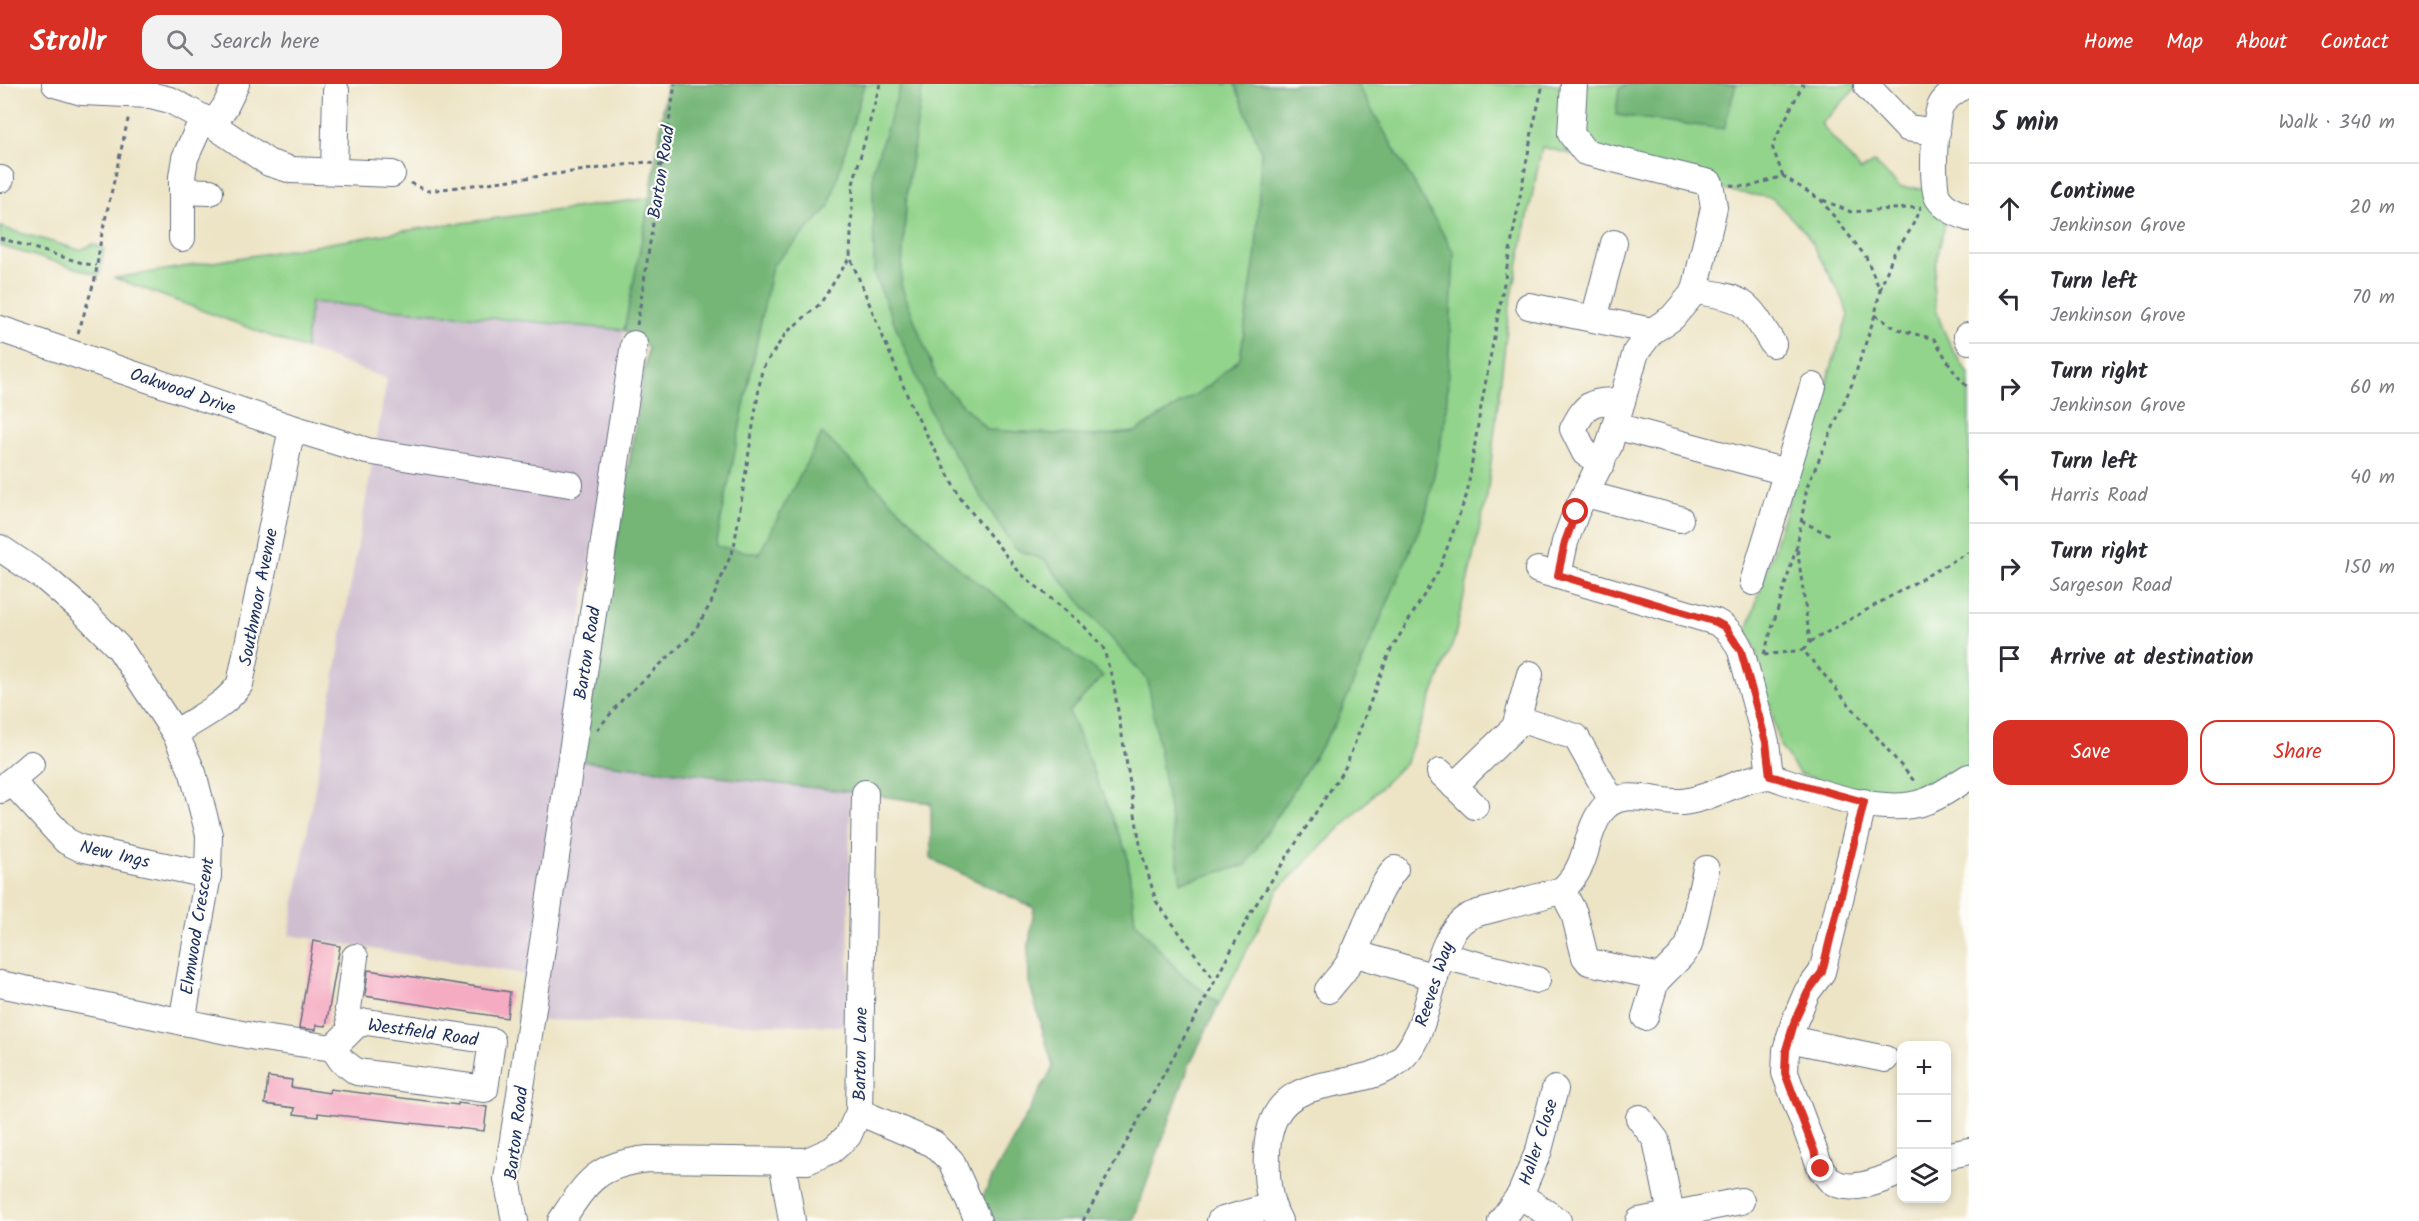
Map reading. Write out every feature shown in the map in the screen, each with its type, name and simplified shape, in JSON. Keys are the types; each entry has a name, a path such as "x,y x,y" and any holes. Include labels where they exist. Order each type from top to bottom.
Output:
{"street":[{"path":"55,84 82,92 150,95 170,100 208,121 269,163 292,170 392,174"},
{"path":"182,238 185,158 208,121 225,106 236,84"},
{"path":"1574,84 1571,134 1585,152 1710,183 1714,207 1705,292 1652,331 1636,352 1602,463 1565,542 1548,572 1716,622 1725,627 1754,658 1770,776"},
{"path":"1966,84 1941,105 1929,203 1969,218"},
{"path":"1867,86 1907,128 1937,132"},
{"path":"334,171 336,91"},
{"path":"182,192 210,192"},
{"path":"1594,319 1614,243"},
{"path":"1705,292 1736,298 1750,308 1773,344"},
{"path":"1529,306 1652,331"},
{"name":"Oakwood Drive","path":"0,329 292,428 367,451 570,483"},
{"name":"Barton Road","path":"515,1221 507,1179 634,344"},
{"path":"1753,582 1813,386"},
{"path":"1602,463 1585,453 1573,429 1584,408 1600,401 1622,402"},
{"path":"1615,426 1786,472"},
{"name":"Southmoor Avenue","path":"175,733 222,703 240,684 292,428"},
{"path":"1586,494 1680,519"},
{"name":"Elmwood Crescent","path":"0,548 46,579 81,609 120,649 175,733 194,773 209,835 208,875 182,1022"},
{"path":"1475,806 1447,779 1515,727 1530,674"},
{"path":"1518,719 1576,737 1612,801"},
{"name":"New Ings","path":"31,764 6,786 66,841 80,848 208,875"},
{"path":"1660,977 1589,962 1585,957 1574,913 1562,890 1574,879 1581,868 1593,829 1601,812 1612,801 1639,796 1681,802 1709,795 1756,777 1770,776 1864,802 1906,806 1929,800 1969,777"},
{"name":"Barton Lane","path":"561,1221 584,1186 605,1168 648,1159 807,1161 832,1150 848,1136 859,1112 865,793"},
{"path":"1864,802 1822,972 1808,992 1789,1039 1785,1073 1821,1169 1831,1180 1843,1186 1862,1185 1885,1179 1897,1173"},
{"path":"1328,990 1348,964 1384,884 1395,869"},
{"path":"1645,1017 1651,992 1660,977 1689,945 1706,869"},
{"name":"Reeves Way","path":"1275,1213 1266,1170 1268,1135 1280,1109 1296,1094 1321,1084 1366,1076 1386,1069 1402,1058 1415,1043 1450,934 1469,916 1562,890"},
{"path":"1353,953 1537,980"},
{"path":"351,1028 348,1009 355,957"},
{"path":"0,984 256,1037 333,1048"},
{"name":"Westfield Road","path":"360,1022 492,1041 485,1089 357,1072 342,1061 333,1048 351,1028 360,1022"},
{"path":"1789,1039 1885,1059"},
{"name":"Haller Close","path":"1501,1221 1520,1195 1539,1150 1555,1089"},
{"path":"859,1112 934,1144 951,1161 978,1221"},
{"path":"1639,1118 1656,1140 1671,1214"},
{"path":"1951,1155 1969,1151"},
{"path":"782,1161 792,1221"},
{"name":"Haller Close","path":"1520,1195 1558,1221"},
{"path":"1639,1221 1741,1202"},
{"path":"1220,1221 1275,1213"}],"path":[{"name":"Barton Road","path":"634,344 675,84"},
{"path":"880,84 853,184 850,257 912,407 961,499 1020,573 1083,625 1103,647 1113,681 1141,850 1156,901 1215,981"},
{"path":"1083,1221 1251,912 1346,766 1389,653 1438,570 1467,494 1532,132 1544,84"},
{"path":"1803,84 1772,146 1783,176 1821,200 1851,212 1929,203"},
{"path":"72,353 95,279 101,238 134,95"},
{"path":"392,174 428,191 646,162 662,166"},
{"path":"1710,183 1749,187 1783,176"},
{"path":"1821,200 1866,257 1880,290"},
{"path":"1754,658 1797,546 1807,487 1851,384 1893,255 1929,203"},
{"path":"0,238 86,264 97,265"},
{"path":"572,750 589,741 622,700 692,635 711,603 734,547 762,369 786,333 820,304 850,257"},
{"path":"1875,315 1897,329 1934,339 1955,373 1969,389"},
{"path":"1801,521 1830,535"},
{"path":"1797,546 1810,642"},
{"path":"1754,658 1803,650 1810,642 1969,552"},
{"path":"1803,650 1929,800"}],"shaded area":[{"path":"311,302 624,330 561,756 581,761 850,792 848,1026 516,1018 524,974 289,935 387,379 305,349"}],"green space":[{"path":"667,84 1860,84 1821,124 1861,171 1874,162 1900,187 1927,189 1946,218 1935,270 1935,303 1943,329 1969,374 1969,769 1919,795 1896,798 1862,792 1799,774 1780,746 1755,647 1747,631 1848,315 1843,299 1806,233 1772,198 1699,186 1542,147 1509,311 1487,496 1454,640 1406,762 1278,890 1219,1004 1179,972 1135,922 1127,854 931,803 865,793 580,761 648,347 624,330 311,302 305,349 115,278 416,229 650,198"},
{"path":"667,84 864,84 829,207 772,266 716,546 759,554 822,433 960,569 1103,676 1069,712 1127,854 1135,922 1179,972 1219,1004 1190,1063 1133,1221 971,1221 1053,1067 1029,982 1028,951 1034,908 931,859 931,803 581,761 648,348 624,330 650,198"},
{"path":"901,84 923,84 907,190 901,285 937,379 988,430 1094,436 1135,432 1206,388 1240,358 1256,252 1261,151 1235,84 1357,84 1454,253 1446,416 1426,513 1337,721 1246,865 1181,882 1148,681 1044,560 1015,549 938,429 874,274 873,170"},
{"path":"1629,84 1736,84 1724,129 1616,115 1619,89"},
{"path":"0,227 80,250 93,244 104,249 99,275 0,246"}],"building":[{"path":"313,941 340,946 326,1026 316,1025 316,1030 299,1028"},
{"path":"368,970 510,992 507,1018 365,996"},
{"path":"268,1077 292,1080 291,1087 329,1093 330,1089 487,1107 484,1131 318,1113 318,1117 294,1114 295,1108 265,1104"}],"route":[{"path":"1576,512 1565,542 1558,575 1650,601 1725,627 1741,651 1766,742 1770,776 1864,802 1822,972 1808,992 1795,1020 1786,1050 1785,1073 1821,1169"}]}
